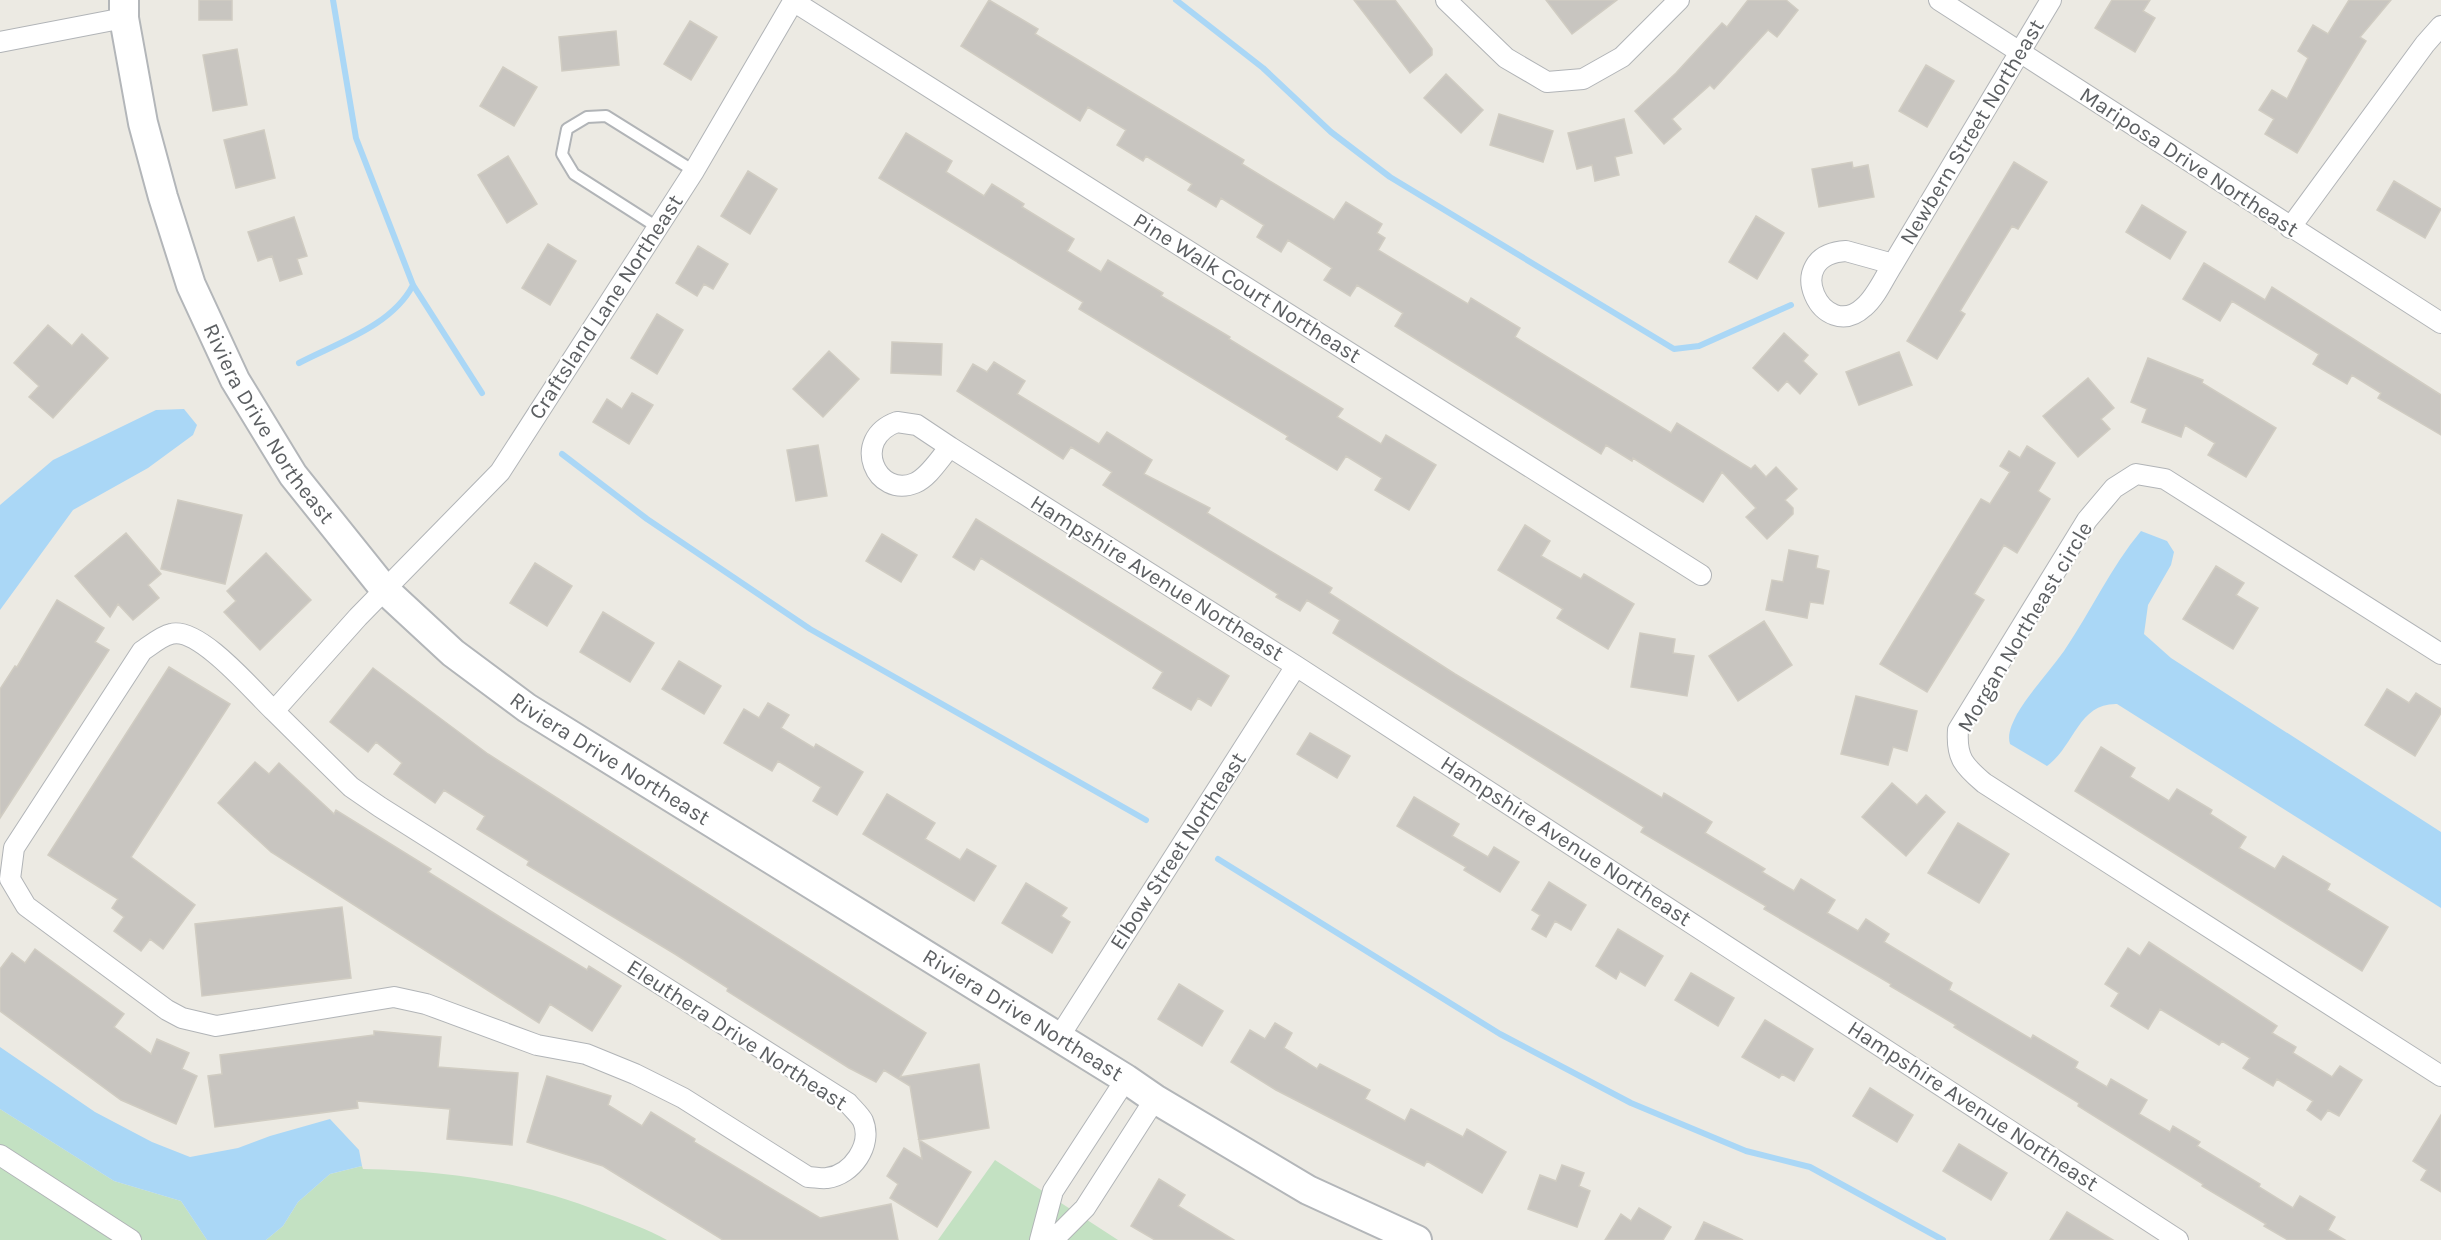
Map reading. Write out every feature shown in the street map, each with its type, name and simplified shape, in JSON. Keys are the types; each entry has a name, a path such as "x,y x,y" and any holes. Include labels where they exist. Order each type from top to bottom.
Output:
{"street":[{"name":"Craftsland Lane Northeast","path":"386,591 500,472 694,171 794,0"},
{"name":"Pine Walk Court Northeast","path":"794,0 1701,575"},
{"path":"1446,0 1506,58 1547,82 1583,79 1622,57 1678,0"},
{"name":"Mariposa Drive Northeast","path":"1939,0 2290,228 2441,323"},
{"name":"Newbern Street Northeast","path":"1893,264 2051,0"},
{"path":"0,42 124,9"},
{"name":"Riviera Drive Northeast","path":"124,9 143,123 163,197 196,296 235,380 293,475 386,591 453,652 527,708 1126,1078 1155,1099 1308,1190 1417,1240"},
{"path":"2290,228 2425,44 2441,26"},
{"name":"Hampshire Avenue Northeast","path":"950,447 1296,666 2177,1240"},
{"name":"Morgan Northeast circle","path":"2441,654 2165,479 2136,474 2114,488 2087,520 1958,730 1957,749 1966,768 1984,783 2441,1076"},
{"path":"274,711 358,616 386,591"},
{"name":"Eleuthera Drive Northeast","path":"171,633 189,636 209,648 274,711 351,787 380,807 848,1103 863,1121 865,1139 858,1160 843,1173 828,1178 808,1177 683,1098 635,1074 586,1054 537,1045 426,1004 394,997 216,1026 182,1018 167,1010 26,906 10,879 14,848 142,651 171,633"},
{"name":"Elbow Street Northeast","path":"1059,1037 1296,666"},
{"path":"1040,1240 1053,1191 1126,1078"},
{"path":"1053,1240 1085,1208 1155,1099"},
{"path":"0,1155 130,1240"}],"lane":[{"path":"657,227 574,174 562,154 567,129 587,117 606,116 694,171"}],"green space":[{"path":"0,1109 114,1181 181,1201 207,1240 0,1240"},
{"path":"995,1160 1118,1240 938,1240"},
{"path":"362,1166 363,1169 456,1175 544,1193 636,1225 667,1240 266,1240 283,1226 298,1202 330,1174"}],"water":[{"path":"184,409 197,425 193,435 148,468 73,510 0,610 0,505 53,460 156,410"},
{"path":"2141,531 2167,541 2174,552 2171,565 2148,605 2144,634 2171,658 2441,832 2441,908 2117,704 2104,706 2085,718 2064,748 2047,766 2010,744 2010,733 2017,714 2064,651 2120,559"},
{"path":"0,1047 95,1112 152,1142 190,1157 238,1148 270,1136 330,1119 359,1150 362,1166 330,1174 298,1202 283,1226 266,1240 207,1240 181,1201 114,1181 0,1109"}],"building":[{"path":"199,0 232,0 232,20 199,20"},
{"path":"989,0 1038,29 1035,34 1244,160 1242,164 1334,220 1346,202 1382,224 1377,233 1385,238 1378,250 1468,304 1471,298 1520,328 1515,337 1671,433 1677,423 1751,469 1755,465 1766,477 1776,467 1797,489 1785,500 1793,508 1793,514 1767,539 1746,517 1756,508 1722,472 1703,502 1633,458 1632,461 1606,445 1601,454 1395,326 1403,313 1357,285 1350,296 1324,280 1332,268 1288,240 1281,252 1257,237 1264,225 1221,198 1216,207 1188,190 1192,184 1146,156 1143,161 1117,145 1126,130 1088,107 1080,121 961,46"},
{"path":"1354,0 1395,0 1432,49 1432,55 1410,73"},
{"path":"1546,0 1617,0 1572,34"},
{"path":"1748,0 1786,0 1798,10 1777,37 1768,30 1714,89 1710,85 1672,119 1681,129 1664,144 1635,111 1676,73 1722,23 1727,27"},
{"path":"2112,0 2150,0 2143,11 2155,18 2135,52 2095,28"},
{"path":"2349,0 2391,0 2360,37 2366,41 2297,153 2265,134 2274,119 2259,110 2272,90 2287,99 2308,58 2298,51 2313,25 2328,34"},
{"path":"690,21 717,37 691,80 664,64"},
{"path":"616,31 619,65 562,71 559,37"},
{"path":"237,49 247,105 213,111 203,55"},
{"path":"1926,65 1954,81 1927,127 1899,111"},
{"path":"503,67 537,87 514,126 480,106"},
{"path":"1446,74 1483,110 1461,133 1424,98"},
{"path":"1499,114 1553,131 1543,162 1490,145"},
{"path":"1624,119 1632,153 1615,157 1619,175 1595,181 1592,165 1577,169 1568,133"},
{"path":"264,130 275,178 236,188 224,140"},
{"path":"906,133 952,161 946,172 984,196 992,184 1024,204 1022,207 1074,239 1067,251 1101,272 1108,260 1163,293 1161,296 1343,409 1337,417 1381,444 1386,435 1436,465 1409,510 1375,490 1382,478 1346,456 1337,470 1286,439 1288,436 1079,309 1083,302 879,178"},
{"path":"508,156 537,204 507,223 478,175"},
{"path":"1852,162 1853,168 1868,165 1874,197 1819,207 1812,169"},
{"path":"2014,162 2047,182 2018,229 2012,226 1960,311 1965,314 1937,359 1907,341"},
{"path":"748,171 777,189 750,234 721,216"},
{"path":"2394,181 2441,209 2425,238 2377,210"},
{"path":"2142,205 2186,232 2170,259 2126,232"},
{"path":"1756,216 1784,233 1757,279 1729,262"},
{"path":"294,217 307,256 297,259 302,274 280,281 272,256 258,261 248,232"},
{"path":"548,244 576,261 550,305 522,288"},
{"path":"698,246 728,264 713,289 704,284 697,296 676,283"},
{"path":"2204,263 2265,300 2272,287 2441,395 2441,435 2378,398 2381,393 2352,375 2347,384 2313,364 2319,354 2232,301 2220,321 2183,299"},
{"path":"657,314 683,330 657,374 631,358"},
{"path":"48,325 72,346 82,334 108,358 53,418 29,397 39,386 14,363"},
{"path":"1784,333 1808,355 1803,361 1817,374 1800,394 1787,381 1778,391 1753,368"},
{"path":"892,342 942,344 941,375 891,373"},
{"path":"829,351 859,379 823,417 793,389"},
{"path":"1899,352 1912,385 1859,405 1846,372"},
{"path":"2148,358 2203,380 2202,383 2276,428 2246,477 2208,455 2215,443 2185,425 2181,437 2142,422 2147,409 2131,402"},
{"path":"994,362 1025,381 1017,394 1099,444 1107,432 1152,460 1144,474 1210,508 1207,513 1332,588 1329,593 1455,674 1662,798 1664,793 1712,822 1705,833 1765,869 1762,872 1794,891 1801,879 1835,900 1827,913 1858,931 1866,919 1889,934 1884,942 1952,983 1949,990 2031,1039 2033,1035 2078,1062 2075,1068 2107,1087 2111,1079 2147,1100 2139,1114 2170,1132 2173,1126 2200,1142 2197,1146 2260,1184 2259,1187 2293,1208 2300,1196 2335,1217 2328,1230 2345,1240 2288,1240 2264,1226 2266,1224 2202,1186 2203,1184 2078,1106 2079,1103 1954,1027 1956,1025 1890,986 1891,984 1764,909 1766,906 1641,832 1644,827 1333,633 1340,620 1307,600 1300,611 1276,597 1278,594 1103,485 1112,472 1071,447 1063,459 957,391 973,364 987,372"},
{"path":"2088,378 2114,408 2101,419 2110,429 2078,457 2043,416"},
{"path":"632,393 653,405 629,444 593,422 607,399 622,409"},
{"path":"818,445 827,496 796,501 787,450"},
{"path":"2027,446 2055,463 2038,491 2050,499 2017,553 2004,545 1974,594 1984,600 1927,692 1880,664 1981,499 1990,504 2010,472 2000,466 2009,451 2020,458"},
{"path":"178,500 242,515 225,584 161,569"},
{"path":"976,519 1229,676 1211,706 1198,698 1191,710 1153,688 1163,672 981,558 974,570 953,557"},
{"path":"1525,525 1550,541 1541,556 1581,579 1584,574 1634,604 1608,649 1557,618 1563,609 1498,570"},
{"path":"126,533 161,574 148,585 159,598 133,620 118,604 110,617 75,576"},
{"path":"882,534 917,555 901,582 866,561"},
{"path":"1789,550 1818,556 1816,568 1829,571 1823,604 1810,602 1807,618 1766,610 1772,580 1783,582"},
{"path":"266,553 311,600 260,650 224,612 236,601 227,591"},
{"path":"535,563 572,586 547,626 510,603"},
{"path":"2216,566 2244,583 2236,595 2258,608 2233,649 2183,619"},
{"path":"57,600 104,628 95,642 109,650 0,818 0,689 15,666 17,667"},
{"path":"603,612 654,643 630,682 580,652"},
{"path":"1764,621 1792,665 1738,701 1709,656"},
{"path":"1640,633 1675,639 1673,653 1694,656 1687,696 1631,687"},
{"path":"679,661 721,686 704,714 662,689"},
{"path":"169,667 230,704 131,857 195,905 163,949 150,939 141,951 114,931 124,917 112,908 118,899 48,855"},
{"path":"373,668 488,754 926,1033 900,1077 979,1064 989,1128 919,1140 971,1172 937,1227 890,1198 898,1184 887,1176 904,1148 922,1159 910,1086 884,1070 876,1082 849,1068 727,991 728,988 675,954 527,865 529,861 477,829 485,816 444,790 435,803 394,774 402,763 376,742 368,752 330,722"},
{"path":"2387,689 2409,703 2416,693 2441,709 2441,713 2415,756 2365,725"},
{"path":"1856,696 1917,711 1907,751 1893,747 1888,765 1841,754"},
{"path":"768,703 789,715 781,728 814,748 816,744 863,772 837,815 813,801 821,787 778,761 772,771 724,743 744,709 759,718"},
{"path":"1310,733 1350,756 1337,778 1297,754"},
{"path":"2101,747 2135,768 2130,777 2169,801 2177,789 2212,810 2210,814 2246,837 2239,848 2275,869 2283,856 2330,884 2327,890 2388,927 2362,971 2075,791"},
{"path":"255,762 269,774 279,763 334,814 336,810 431,869 428,872 508,922 587,970 589,966 621,986 592,1031 550,1004 539,1023 271,852 218,803"},
{"path":"1892,783 1917,805 1926,795 1945,812 1906,856 1862,817"},
{"path":"887,794 935,823 925,839 960,860 967,849 996,866 974,901 863,834"},
{"path":"1414,797 1459,824 1452,836 1488,857 1494,847 1519,862 1500,892 1464,870 1466,867 1397,826"},
{"path":"1958,823 2009,854 1979,903 1928,873"},
{"path":"1549,882 1586,905 1571,930 1555,921 1546,937 1532,929 1540,915 1532,910"},
{"path":"1026,883 1067,908 1061,916 1070,922 1052,953 1002,923"},
{"path":"342,907 351,978 202,996 195,924"},
{"path":"1618,929 1663,956 1645,986 1620,971 1616,979 1596,966"},
{"path":"2149,942 2277,1026 2272,1033 2296,1047 2293,1053 2332,1077 2340,1066 2362,1080 2339,1116 2328,1110 2321,1120 2307,1110 2313,1101 2277,1079 2273,1086 2243,1068 2250,1058 2222,1041 2219,1045 2160,1009 2148,1029 2111,1006 2119,993 2105,984 2128,948 2140,956"},
{"path":"35,949 124,1014 114,1027 151,1054 157,1039 189,1053 182,1069 197,1076 176,1124 121,1100 0,1011 0,969 12,953 25,963"},
{"path":"1691,973 1734,998 1718,1026 1675,1000"},
{"path":"1179,984 1223,1011 1202,1046 1158,1019"},
{"path":"1765,1020 1813,1049 1794,1081 1782,1074 1779,1078 1742,1057"},
{"path":"1275,1023 1292,1033 1284,1048 1317,1069 1320,1064 1370,1090 1365,1099 1405,1121 1411,1109 1463,1137 1467,1129 1506,1152 1482,1193 1427,1161 1424,1166 1276,1090 1231,1062 1250,1030 1265,1039"},
{"path":"374,1031 441,1037 438,1067 518,1073 512,1145 447,1139 450,1109 357,1101 358,1108 215,1127 208,1076 222,1074 220,1055 374,1035"},
{"path":"547,1076 611,1096 608,1105 642,1126 651,1112 695,1139 694,1142 820,1218 891,1204 898,1240 723,1240 603,1166 527,1142"},
{"path":"1870,1088 1913,1115 1897,1142 1853,1116"},
{"path":"2441,1115 2441,1192 2421,1180 2427,1170 2413,1161"},
{"path":"1959,1144 2007,1173 1991,1200 1943,1171"},
{"path":"1562,1165 1584,1173 1579,1186 1590,1191 1577,1227 1528,1209 1540,1175 1556,1181"},
{"path":"1159,1179 1185,1195 1178,1206 1234,1240 1155,1240 1131,1226"},
{"path":"1639,1208 1671,1227 1663,1240 1605,1240 1621,1214 1631,1221"},
{"path":"2067,1212 2113,1240 2050,1240"},
{"path":"1704,1222 1743,1240 1695,1240"}],"waterway":[{"path":"333,0 356,138 413,285 482,393"},
{"path":"1176,0 1263,68 1331,132 1390,177 1674,349 1699,346 1791,305"},
{"path":"299,363 378,322 392,312 413,285"},
{"path":"562,454 647,519 810,629 1146,820"},
{"path":"1218,859 1500,1034 1631,1103 1746,1151 1810,1167 1943,1240"}]}
